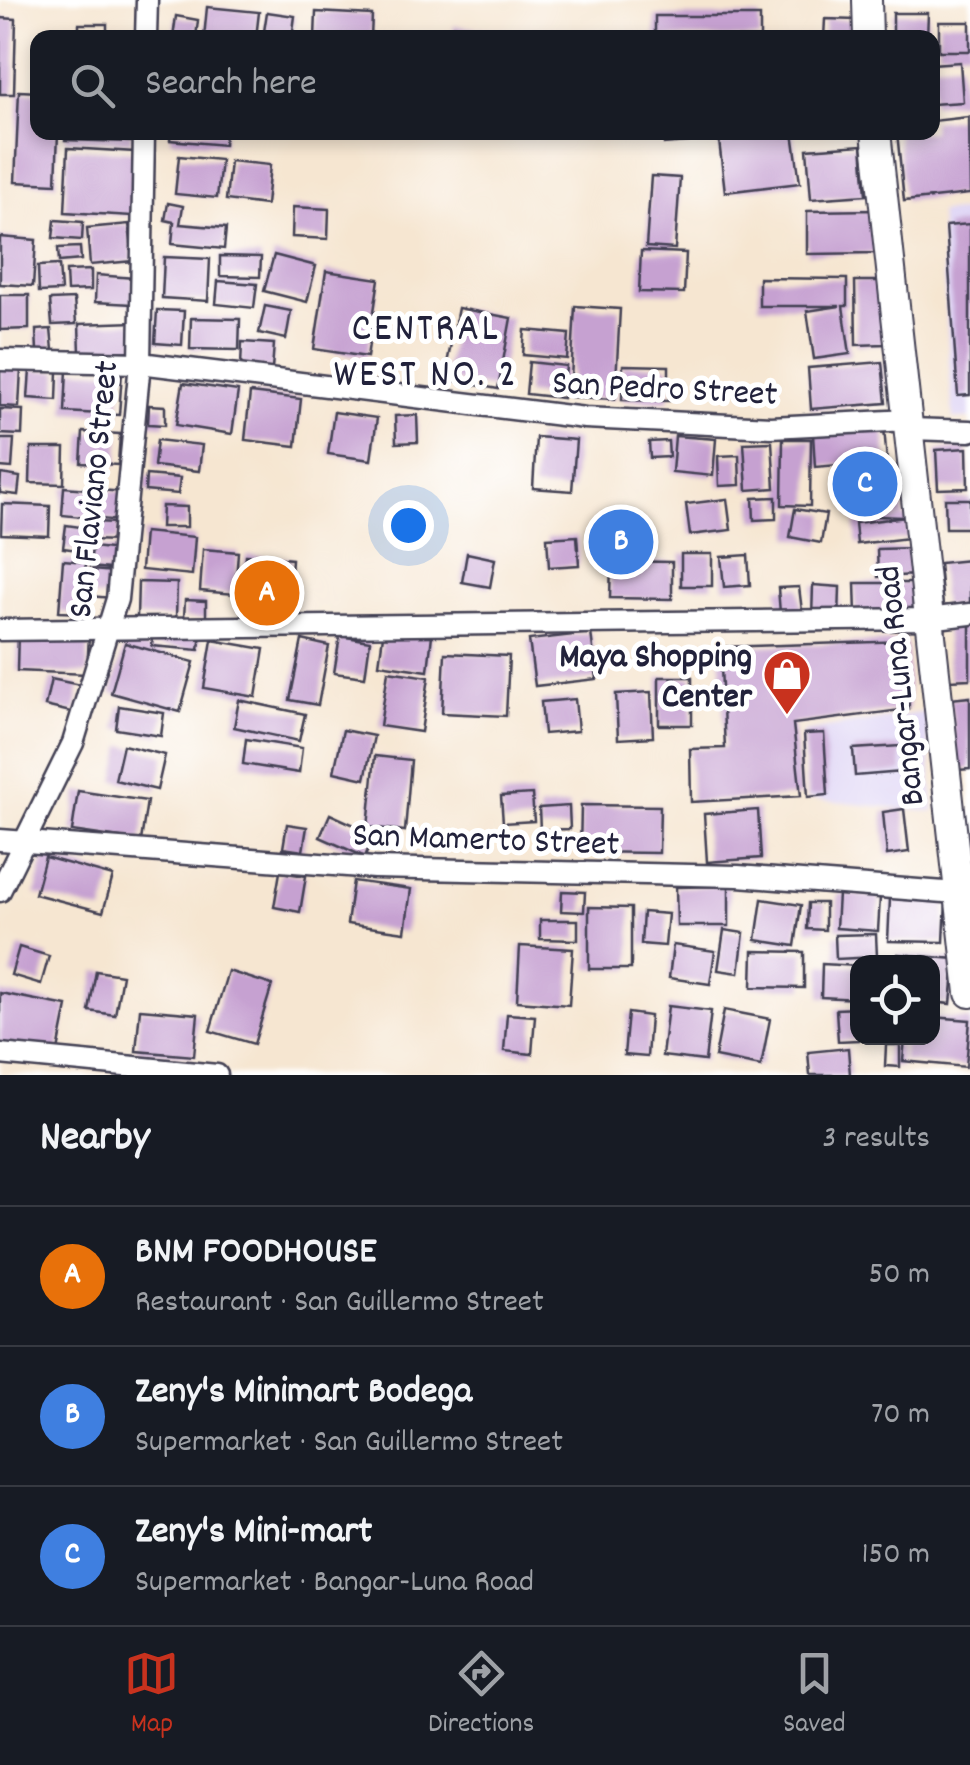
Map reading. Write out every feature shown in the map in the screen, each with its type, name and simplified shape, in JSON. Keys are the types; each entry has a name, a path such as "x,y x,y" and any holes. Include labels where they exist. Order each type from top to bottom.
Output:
{"main road":[{"path":"867,0 868,30"},
{"name":"Bangar-Luna Road","path":"877,140 928,619 964,894 970,994"}],"street":[{"path":"146,30 147,0"},
{"name":"San Flaviano Street","path":"0,891 11,841 72,743 111,626 121,574 140,363 144,140"},
{"name":"San Pedro Street","path":"0,360 140,363 586,418 771,427 909,425 970,431"},
{"path":"0,630 928,619 970,614"},
{"name":"San Mamerto Street","path":"11,841 374,868 738,876 964,894"},
{"path":"0,1054 217,1075"}],"shaded area":[{"path":"970,211 970,419 953,419 939,212"},
{"path":"926,712 934,812 807,799 802,732"}],"building":[{"path":"207,7 259,12 257,30 205,30"},
{"path":"267,12 295,16 293,30 264,30"},
{"path":"316,12 372,15 371,30 315,30"},
{"path":"893,13 928,13 927,30 893,30"},
{"path":"176,16 198,20 197,30 174,30"},
{"path":"655,16 760,16 760,30 655,30"},
{"path":"0,18 16,19 14,94 0,94"},
{"path":"825,19 857,20 857,30 824,30"},
{"path":"939,22 970,22 970,51 940,51"},
{"path":"79,24 107,24 107,30 79,30"},
{"path":"454,26 497,30 454,30"},
{"path":"960,62 963,102 940,103 940,63"},
{"path":"19,91 30,92 30,140 58,140 56,184 15,182"},
{"path":"969,117 970,194 904,201 898,140 940,140 940,120"},
{"path":"65,140 131,140 131,142"},
{"path":"170,140 224,140 224,145"},
{"path":"664,140 699,141 664,144"},
{"path":"719,140 794,140 800,183 725,192"},
{"path":"862,145 866,195 811,199 807,149"},
{"path":"68,148 135,152 132,216 65,212"},
{"path":"179,156 221,160 217,198 175,194"},
{"path":"230,161 270,165 266,205 226,200"},
{"path":"651,176 680,178 675,249 646,247"},
{"path":"168,203 183,206 180,224 226,228 224,249 172,244 174,222 165,220"},
{"path":"293,207 329,209 328,239 292,237"},
{"path":"877,210 878,253 807,254 807,211"},
{"path":"55,220 83,222 82,240 53,238"},
{"path":"129,224 133,261 90,265 87,228"},
{"path":"970,224 970,395 958,396 946,226"},
{"path":"0,237 36,240 33,286 0,284"},
{"path":"80,247 81,260 59,262 58,248"},
{"path":"641,251 686,253 684,293 639,292"},
{"path":"274,255 316,266 307,302 264,291"},
{"path":"220,256 261,257 260,277 220,276"},
{"path":"164,257 210,259 208,301 162,298"},
{"path":"59,265 61,291 39,292 38,266"},
{"path":"91,270 91,290 67,291 66,271"},
{"path":"326,271 379,279 367,357 314,349"},
{"path":"96,275 134,278 132,304 95,302"},
{"path":"759,278 847,279 847,306 843,306 850,354 814,359 807,311 840,306 759,306"},
{"path":"218,281 257,284 254,308 216,304"},
{"path":"855,281 883,281 886,344 856,345"},
{"path":"0,295 29,295 29,329 0,330"},
{"path":"74,299 76,324 52,325 50,300"},
{"path":"265,306 291,311 286,339 259,333"},
{"path":"575,306 620,309 615,399 570,397"},
{"path":"458,308 511,318 498,389 444,379"},
{"path":"157,310 184,311 182,345 155,343"},
{"path":"191,318 240,319 239,350 190,349"},
{"path":"135,322 136,351 80,353 79,324"},
{"path":"51,329 53,350 37,351 36,330"},
{"path":"525,330 569,334 567,359 523,355"},
{"path":"242,342 274,344 272,369 241,367"},
{"path":"529,362 566,366 563,398 526,394"},
{"path":"882,362 886,403 811,409 808,368"},
{"path":"623,365 669,366 669,401 622,400"},
{"path":"0,367 21,369 19,407 0,406"},
{"path":"67,369 122,372 119,415 65,412"},
{"path":"30,370 58,371 57,400 28,398"},
{"path":"183,383 238,391 232,434 176,425"},
{"path":"250,393 301,399 296,446 245,440"},
{"path":"149,405 165,406 165,425 148,424"},
{"path":"0,409 23,410 22,435 0,434"},
{"path":"334,412 377,418 371,460 328,454"},
{"path":"417,415 418,442 396,443 395,416"},
{"path":"884,428 887,461 815,467 813,434"},
{"path":"83,432 120,434 118,465 81,463"},
{"path":"675,436 716,439 713,476 672,472"},
{"path":"536,437 576,440 572,491 533,488"},
{"path":"0,439 14,439 12,468 0,467"},
{"path":"783,439 811,439 810,506 782,505"},
{"path":"157,440 202,445 199,471 154,466"},
{"path":"668,441 669,457 650,458 649,442"},
{"path":"772,442 775,488 747,490 744,443"},
{"path":"31,448 65,448 64,484 30,483"},
{"path":"967,448 968,488 938,489 936,450"},
{"path":"739,455 740,485 719,486 718,456"},
{"path":"897,466 899,482 846,488 844,472"},
{"path":"1,474 20,477 18,495 0,493"},
{"path":"146,475 180,478 178,494 145,491"},
{"path":"64,487 123,492 120,521 62,515"},
{"path":"850,494 903,495 903,517 850,515"},
{"path":"776,497 776,519 754,520 753,498"},
{"path":"727,499 731,530 690,535 686,504"},
{"path":"945,499 970,499 970,528 946,528"},
{"path":"2,504 50,506 49,536 1,534"},
{"path":"162,506 187,507 187,527 161,527"},
{"path":"795,509 826,514 821,543 790,537"},
{"path":"907,517 909,538 857,544 855,523"},
{"path":"91,522 119,523 118,541 91,540"},
{"path":"66,525 88,528 85,551 63,548"},
{"path":"144,532 195,537 192,575 141,570"},
{"path":"577,536 579,565 549,567 547,538"},
{"path":"92,547 120,550 119,570 90,567"},
{"path":"914,548 916,575 878,577 877,549"},
{"path":"203,549 238,552 235,594 200,591"},
{"path":"467,553 495,559 490,587 462,582"},
{"path":"681,554 712,554 712,586 681,586"},
{"path":"246,555 292,559 288,618 242,614"},
{"path":"748,555 750,585 724,587 721,557"},
{"path":"63,560 86,562 82,613 59,612"},
{"path":"970,560 970,604 943,606 939,563"},
{"path":"611,561 672,562 672,599 610,598"},
{"path":"92,570 114,572 112,598 89,596"},
{"path":"138,582 177,583 176,618 137,617"},
{"path":"855,583 912,583 913,614 856,615"},
{"path":"813,585 840,587 839,619 812,618"},
{"path":"799,587 802,611 780,613 778,588"},
{"path":"185,600 206,601 206,619 184,618"},
{"path":"970,624 970,679 949,680 945,626"},
{"path":"154,628 201,633 199,650 152,646"},
{"path":"384,628 432,635 428,671 379,664"},
{"path":"18,631 89,634 87,674 17,671"},
{"path":"591,633 597,679 535,686 529,640"},
{"path":"340,636 370,641 365,677 334,673"},
{"path":"212,640 264,649 256,697 204,688"},
{"path":"302,640 329,646 318,705 290,700"},
{"name":"Maya Shopping Center","path":"907,641 909,709 793,724 801,796 691,802 690,749 725,748 720,647"},
{"path":"125,643 194,662 180,712 111,693"},
{"path":"445,653 509,656 506,716 442,713"},
{"path":"388,671 429,677 421,732 380,726"},
{"path":"659,677 692,677 692,725 659,725"},
{"path":"51,679 80,685 75,713 45,706"},
{"path":"651,692 653,737 618,739 616,694"},
{"path":"970,697 970,769 958,770 950,699"},
{"path":"575,699 578,731 544,734 541,702"},
{"path":"239,700 305,714 299,741 234,727"},
{"path":"119,706 164,713 161,736 116,729"},
{"path":"343,730 374,736 365,779 334,772"},
{"path":"824,733 828,795 808,797 804,734"},
{"path":"246,739 302,748 299,773 243,764"},
{"path":"123,745 165,755 157,790 115,780"},
{"path":"900,746 902,772 855,776 853,749"},
{"path":"375,756 411,760 405,831 368,827"},
{"path":"78,791 147,801 141,841 72,831"},
{"path":"532,794 534,821 503,823 501,796"},
{"path":"581,805 660,806 659,853 580,852"},
{"path":"569,806 570,829 540,830 539,808"},
{"path":"904,809 909,852 887,855 883,812"},
{"path":"758,810 761,858 707,862 704,814"},
{"path":"330,814 374,834 365,857 320,837"},
{"path":"287,824 307,827 303,851 283,848"},
{"path":"45,857 113,876 103,912 35,894"},
{"path":"280,872 306,876 300,912 274,907"},
{"path":"353,881 411,889 405,932 347,924"},
{"path":"729,886 729,926 677,926 676,887"},
{"path":"562,891 585,892 584,912 561,911"},
{"path":"838,894 880,897 878,931 836,928"},
{"path":"890,898 946,900 944,942 888,941"},
{"path":"762,899 801,905 795,946 756,940"},
{"path":"808,903 825,903 825,930 807,929"},
{"path":"589,907 631,908 631,969 589,969"},
{"path":"643,912 668,914 665,946 641,944"},
{"path":"540,920 578,920 578,940 540,939"},
{"path":"724,930 744,933 739,973 718,970"},
{"path":"876,934 877,955 836,959 835,935"},
{"path":"673,945 715,951 710,984 669,978"},
{"path":"520,946 573,949 569,1005 517,1001"},
{"path":"19,947 49,956 41,984 11,975"},
{"path":"753,951 804,952 804,988 752,987"},
{"path":"940,958 955,959 951,1004 940,1003"},
{"path":"822,964 850,966 850,999 821,997"},
{"path":"96,971 122,975 115,1015 89,1011"},
{"path":"228,971 272,985 254,1044 210,1031"},
{"path":"0,993 67,1006 57,1056 0,1044"},
{"path":"668,1006 711,1011 705,1061 662,1056"},
{"path":"850,1008 850,1040 838,1041 836,1009"},
{"path":"140,1009 198,1014 194,1056 136,1051"},
{"path":"724,1010 770,1019 761,1066 715,1057"},
{"path":"628,1013 650,1016 647,1057 624,1055"},
{"path":"507,1014 535,1016 532,1054 504,1051"},
{"path":"940,1018 970,1020 966,1067 903,1061 904,1045 940,1045"},
{"path":"886,1045 900,1045 900,1067 885,1066"},
{"path":"848,1048 850,1075 810,1075 808,1052"}],"place":[{"name":"Zeny's Mini-mart","path":"865,484"},
{"name":"Zeny's Minimart Bodega","path":"621,542"},
{"name":"BNM FOODHOUSE","path":"267,593"},
{"name":"Maya Shopping Center","path":"787,716"}],"district":[{"name":"CENTRAL WEST NO. 2","path":"426,348"}]}
